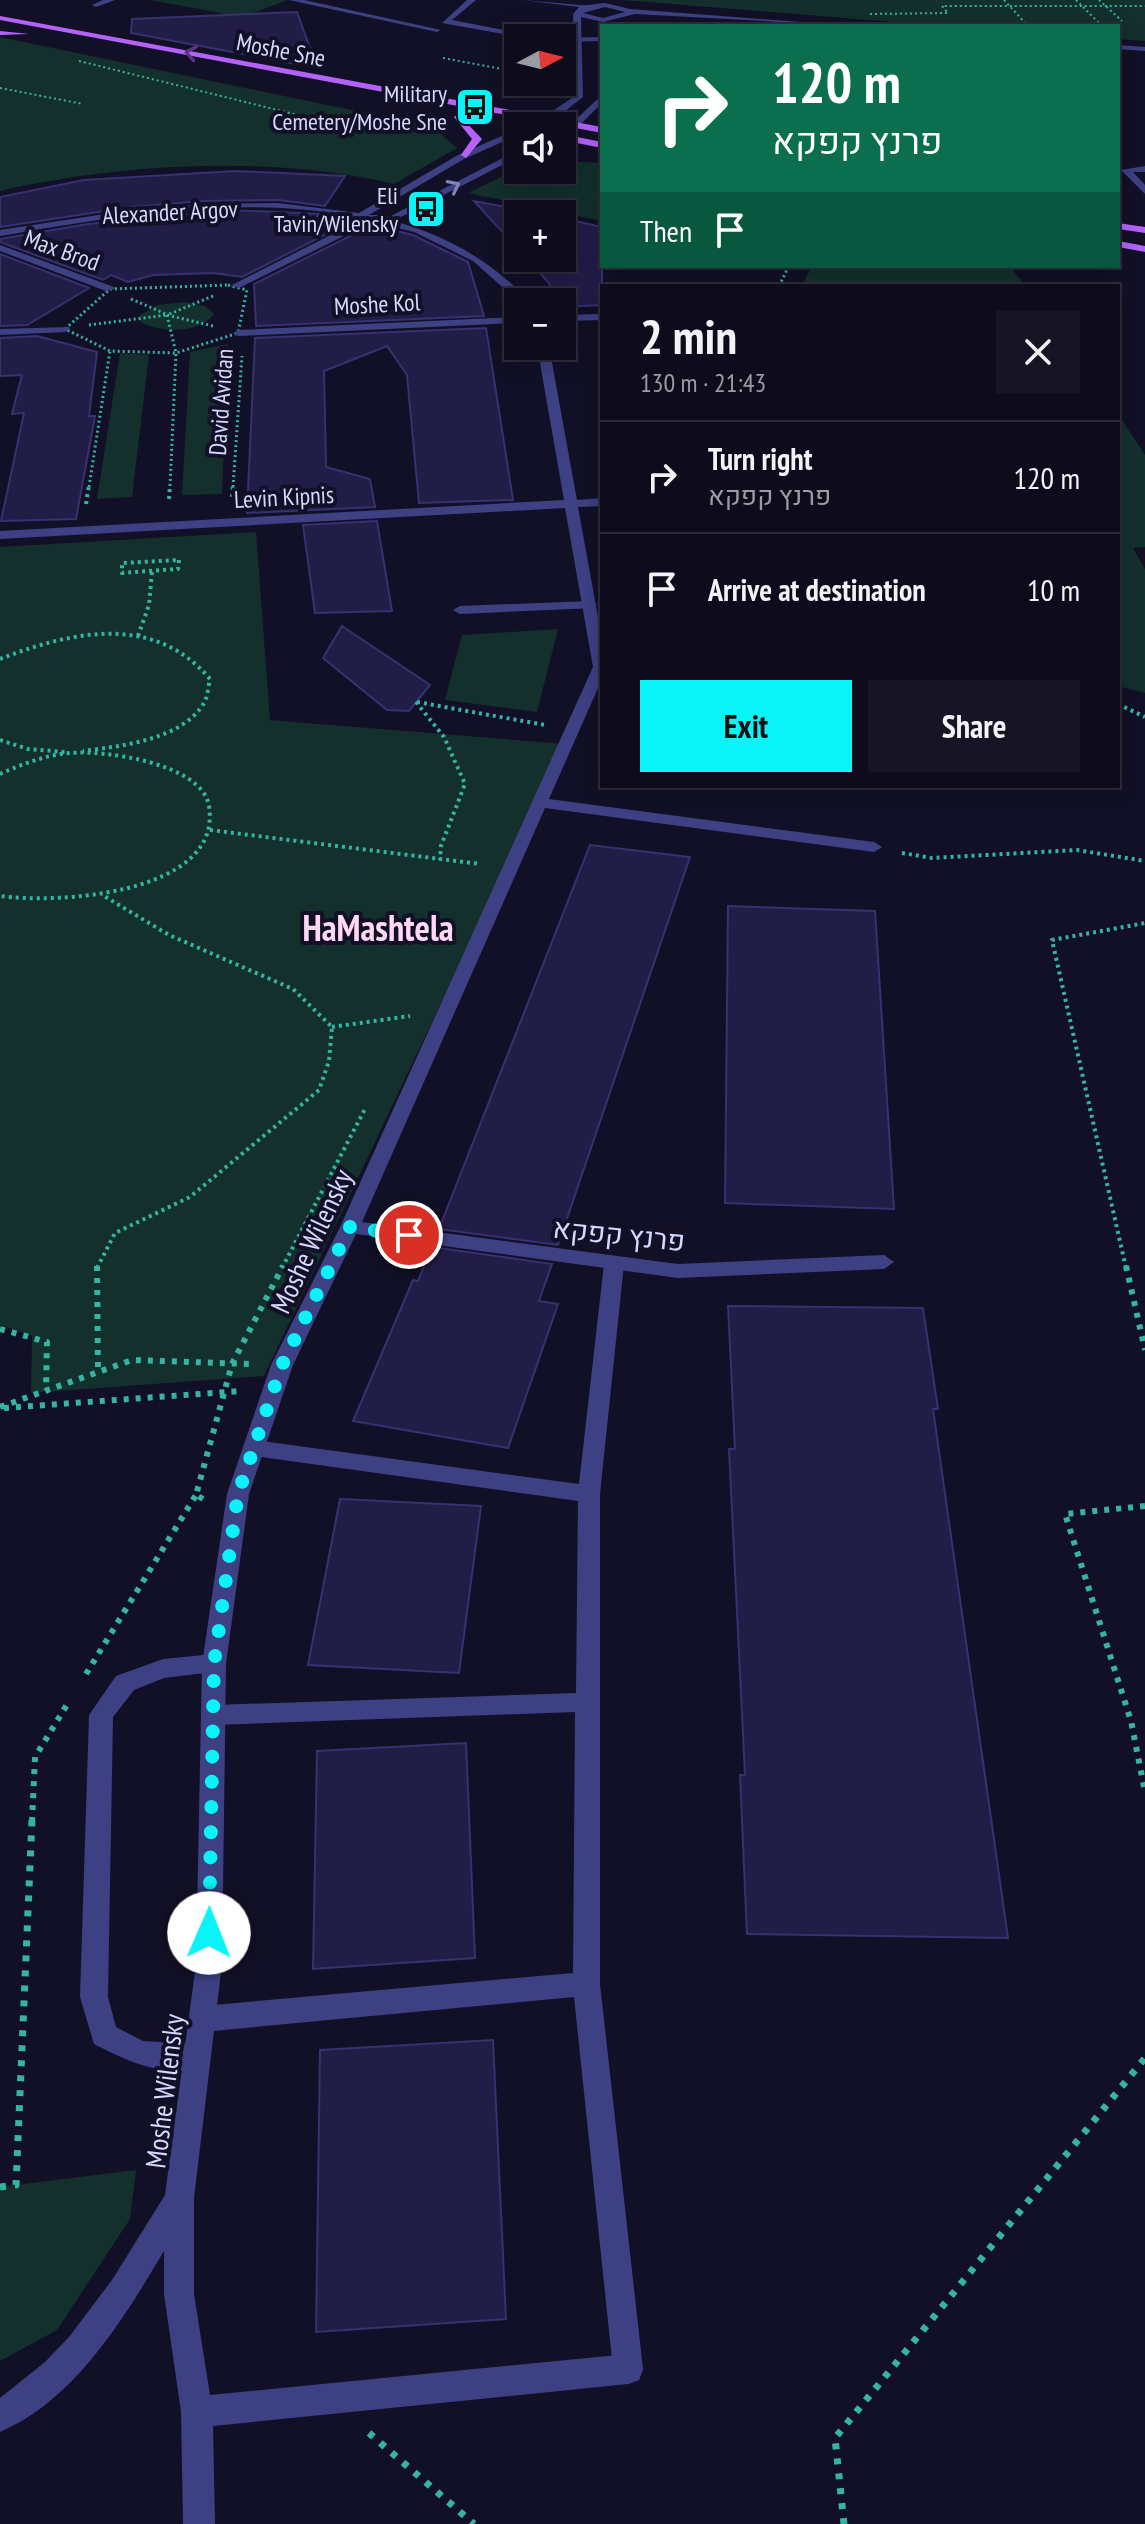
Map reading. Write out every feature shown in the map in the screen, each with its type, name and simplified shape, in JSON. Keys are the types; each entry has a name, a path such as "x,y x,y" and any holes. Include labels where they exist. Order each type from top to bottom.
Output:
{"main road":[{"name":"Moshe Sne","path":"0,18 505,112"},
{"path":"0,31 102,49"},
{"path":"442,114 473,120"},
{"path":"458,117 477,139 466,155"},
{"name":"Moshe Sne","path":"576,125 600,130"},
{"path":"576,138 600,145"},
{"path":"576,149 600,146"},
{"path":"1120,226 1145,230"},
{"path":"1120,244 1145,249"}],"street":[{"path":"96,5 111,0"},
{"path":"293,0 437,30"},
{"path":"472,0 445,21 504,32"},
{"path":"526,0 614,6 631,11 820,24"},
{"path":"577,14 588,6"},
{"path":"577,14 603,23 626,17 631,11"},
{"path":"559,112 579,97 577,14"},
{"path":"578,40 600,39"},
{"path":"1120,47 1145,49"},
{"path":"576,124 600,100"},
{"path":"362,215 504,137"},
{"path":"390,219 504,161"},
{"path":"1145,169 1126,170 1145,191"},
{"name":"Alexander Argov","path":"0,233 106,214 247,207 323,209 390,219"},
{"path":"235,287 376,217"},
{"path":"390,219 464,248 513,288"},
{"name":"Max Brod","path":"0,248 110,289"},
{"path":"576,318 600,317"},
{"name":"Moshe Kol","path":"241,332 504,321"},
{"path":"0,332 65,329"},
{"name":"Moshe Wilensky","path":"199,2524 197,2412 179,2294 179,2198 209,1964 214,1664 238,1494 282,1365 350,1227 600,667 545,360"},
{"name":"Levin Kipnis","path":"0,535 600,502"},
{"path":"460,610 590,605"},
{"path":"538,802 874,847"},
{"name":"פרנץ קפקא","path":"350,1227 678,1271 884,1262"},
{"path":"197,2412 628,2369 586,1984 589,1494 614,1264"},
{"path":"254,1448 589,1494"},
{"path":"197,2057 140,2054 104,2035 94,1997 101,1715 125,1683 163,1669 214,1664"},
{"path":"213,1715 586,1702"},
{"path":"202,2019 586,1984"},
{"path":"0,2416 35,2396 111,2312 179,2198"}],"path":[{"path":"865,13 948,13 937,0"},
{"path":"1004,0 1026,24"},
{"path":"1076,0 1100,24"},
{"path":"1099,0 1125,24"},
{"path":"942,6 1145,6"},
{"path":"443,58 504,69"},
{"path":"71,59 236,100 388,130 469,132"},
{"path":"0,88 83,104"},
{"path":"65,329 110,289 235,287"},
{"path":"65,329 167,315 235,287"},
{"name":"David Avidan","path":"231,522 241,332 247,290 235,287"},
{"path":"110,289 167,315 241,332"},
{"path":"167,315 176,353 168,526"},
{"path":"65,329 110,351 176,353 241,332"},
{"path":"81,531 110,351"},
{"path":"179,560 178,569 152,571 122,573 122,563 179,560"},
{"path":"138,636 149,605 152,571"},
{"path":"0,659 50,641 93,634 138,636 174,645 199,660 210,679 204,703 183,723 131,745 70,753 0,774"},
{"path":"440,860 441,846 465,784 444,737 416,702 552,726 544,740"},
{"path":"1120,705 1145,717"},
{"path":"0,740 28,749 118,756 176,772 194,783 209,803 210,830 202,844 174,869 154,880 104,896 62,901 1,897"},
{"path":"210,830 509,867"},
{"path":"874,847 932,858 1077,850 1145,861"},
{"path":"471,878 484,850"},
{"path":"104,896 169,935 293,989 332,1027"},
{"path":"1145,923 1052,940 1145,1350"},
{"path":"332,1027 414,1015 406,1029"},
{"path":"98,1372 97,1266 115,1233 190,1197 319,1090 329,1061 332,1027"},
{"path":"83,1679 196,1495 232,1364 370,1099"},
{"path":"0,1329 47,1342 46,1390"},
{"path":"0,1408 132,1360 282,1365"},
{"path":"0,1408 274,1389"},
{"path":"196,1495 235,1515"},
{"path":"1145,1506 1065,1514 1131,1721 1145,1792"},
{"path":"0,2187 16,2185 35,1757 75,1692"},
{"path":"844,2524 835,2438 1145,2058"},
{"path":"329,2398 474,2524"}],"green space":[{"path":"150,0 288,0 242,17"},
{"path":"623,0 1145,0 1145,41 1120,39 1120,24 917,24"},
{"path":"0,37 433,127 457,148 394,184 298,169 197,166 96,174 0,191"},
{"path":"576,162 600,163 600,221 576,216 576,200 504,201 468,193 504,176 504,184 576,184"},
{"path":"811,268 1011,268 1024,284 803,284"},
{"path":"185,302 205,306 214,314 208,321 179,330 141,322 139,316 157,305"},
{"path":"228,344 222,494 182,495 190,352"},
{"path":"120,353 149,355 132,497 97,499"},
{"path":"1120,417 1145,455 1145,547 1133,548 1145,569 1145,693 1120,687"},
{"path":"256,532 270,720 564,744 264,1376 31,1393 32,1336 0,1325 0,547"},
{"path":"558,629 537,712 445,700 462,635"},
{"path":"136,2170 130,2219 57,2330 0,2361 0,2187"}],"building":[{"path":"297,12 317,68 131,33 132,19"},
{"path":"235,171 345,176 325,206 278,200 204,201 131,207 0,227 0,197 84,180"},
{"path":"474,201 504,207 504,234"},
{"path":"229,210 319,214 314,221 348,223 242,277 213,273 153,275 128,282 111,275 103,280 0,242 0,239 88,224"},
{"path":"576,221 600,227 600,305 576,306 576,288 552,288 539,272 576,272"},
{"path":"372,225 413,235 468,262 484,316 256,326 254,284"},
{"path":"0,254 89,288 27,325 0,326"},
{"path":"486,328 513,500 419,503 407,375 387,346 324,371 326,467 370,479 375,507 247,513 255,338"},
{"path":"37,336 97,352 89,416 95,416 76,519 1,521 24,413 12,414 22,375 0,376 0,338"},
{"path":"377,521 392,611 315,613 303,525"},
{"path":"342,626 430,685 409,711 387,710 323,658"},
{"path":"590,845 690,857 558,1245 439,1229"},
{"path":"728,906 875,911 894,1209 725,1203"},
{"path":"432,1247 552,1264 539,1301 558,1304 508,1448 353,1421 413,1280 418,1281"},
{"path":"728,1306 923,1308 938,1409 933,1409 1008,1938 747,1934 740,1775 745,1775 729,1449 735,1449"},
{"path":"340,1499 481,1506 459,1673 308,1665"},
{"path":"466,1743 475,1958 313,1969 317,1751"},
{"path":"493,2040 506,2319 316,2332 320,2050"}],"place":[{"name":"Military Cemetery/Moshe Sne","path":"475,107"},
{"name":"Eli Tavin/Wilensky","path":"426,209"}],"district":[{"name":"HaMashtela","path":"378,927"}],"route":[{"path":"209,1933 214,1664 238,1494 282,1365 350,1227 409,1235"}]}
